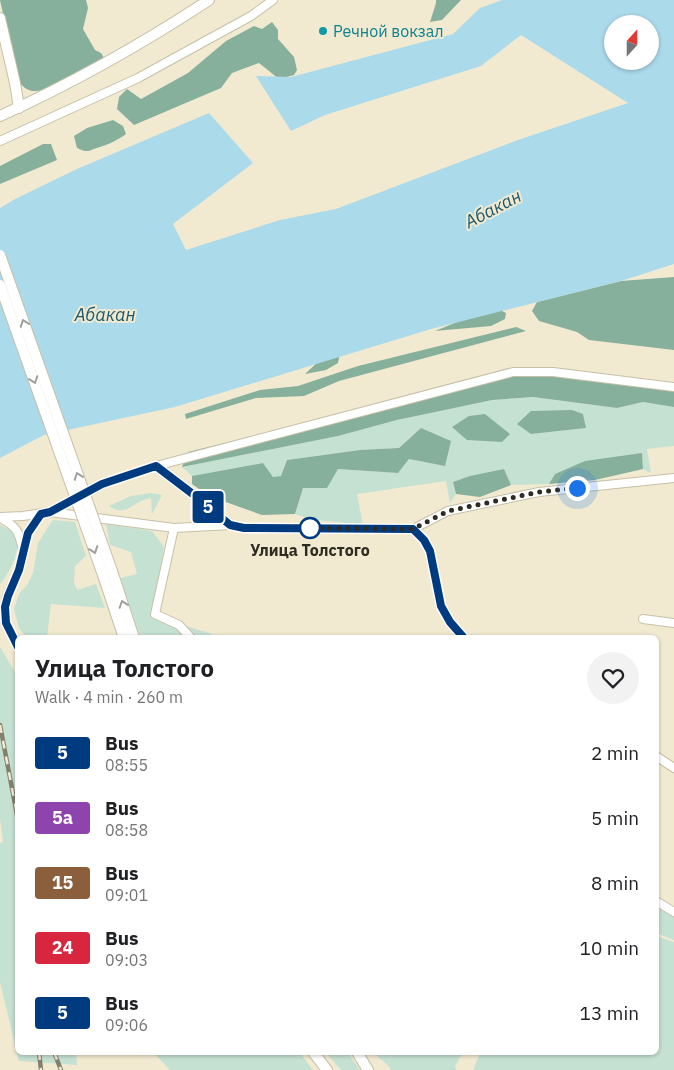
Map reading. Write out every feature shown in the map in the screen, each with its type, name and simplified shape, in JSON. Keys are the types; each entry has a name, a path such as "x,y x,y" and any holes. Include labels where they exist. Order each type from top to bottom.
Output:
{"main road":[{"path":"0,116 91,71 209,0"},
{"path":"0,18 19,108"},
{"path":"0,47 9,85 19,108"},
{"path":"0,255 107,573 123,635"},
{"path":"0,284 107,573 133,635"},
{"path":"315,1055 327,1070"},
{"path":"359,1055 368,1070"},
{"path":"366,1055 375,1070"}],"street":[{"path":"0,141 138,78 251,16 273,0"},
{"path":"0,517 50,512 102,484 156,466 512,372 553,372 674,387"},
{"path":"156,466 230,525"},
{"path":"50,512 174,528 230,525 244,528 413,529 448,511 539,492 674,478"},
{"path":"6,623 5,607 19,570 28,533 41,514"},
{"path":"0,517 11,523 20,534 23,552"},
{"path":"174,528 154,614 179,625 188,635"},
{"path":"413,529 424,540 430,551 441,606 450,622 461,635"},
{"path":"0,614 15,642"},
{"path":"644,619 674,623"},
{"path":"659,758 674,768"},
{"path":"659,902 674,912"}],"green space":[{"path":"0,0 86,0 88,8 83,29 95,50 101,53 104,58 43,90 32,91 26,88 18,80"},
{"path":"436,0 461,0 442,20 430,22"},
{"path":"272,22 278,30 278,39 294,57 297,70 294,75 279,79 259,63 232,73 221,88 134,125 117,109 119,97 127,89 141,99 188,73 226,41 254,26 262,29"},
{"path":"113,120 123,126 126,134 89,151 77,148 74,136 87,128"},
{"path":"43,144 51,144 57,160 0,184 0,166"},
{"path":"674,277 674,350 589,340 577,332 539,321 532,311 537,302 621,281"},
{"path":"500,310 506,313 505,319 491,326 435,331 479,313"},
{"path":"516,327 526,331 339,381 304,396 256,398 186,419 185,414 260,390 298,386 358,366"},
{"path":"340,353 338,363 326,370 305,374 323,357"},
{"path":"534,368 674,388 674,407 643,402 617,408 533,397 492,400 397,420 338,436 182,467 188,452 447,388 497,380"},
{"path":"533,397 617,408 643,402 674,407 674,446 647,449 651,473 643,469 642,453 555,474 549,484 511,485 504,469 453,482 456,494 450,503 446,481 357,494 363,525 309,519 295,514 303,488 338,469 398,473 409,459 445,466 421,428 399,448 360,450 287,460 281,476 273,477 263,463 192,476 182,467 338,436 397,420 492,400","holes":["583,414 586,428 531,434"]},
{"path":"572,410 583,414 586,428 531,434 517,424 531,411"},
{"path":"485,414 510,434 502,442 467,440 452,427 469,416"},
{"path":"421,428 451,441 445,466 409,459 398,473 338,469 327,488 303,488 295,514 262,515 209,496 192,484 192,476 263,463 273,477 281,476 287,460 360,450 399,448"},
{"path":"642,453 643,469 595,480 549,484 555,474 585,461"},
{"path":"504,469 511,485 480,497 456,494 453,482 470,476"},
{"path":"151,493 162,495 152,514 151,498 140,501 121,511 109,506 131,496"},
{"path":"53,520 75,522 86,556 75,566 74,583 77,590 96,584 105,608 51,604 47,635 24,635 19,628 14,609 19,594 27,585 33,573 38,543"},
{"path":"106,524 152,531 164,547 152,616 213,635 139,635 120,578 137,574 131,552 110,545"},
{"path":"0,525 14,534 17,539 17,546 11,567 0,584"},
{"path":"0,647 15,672 15,1044 0,982 0,843 3,842 0,819"},
{"path":"659,904 674,915 674,940 659,934"},
{"path":"659,937 674,942 674,1070 473,1070 479,1055 659,1055"},
{"path":"18,1055 76,1055 77,1065 19,1061"},
{"path":"156,1055 302,1055 313,1070 170,1070"},
{"path":"328,1055 349,1055 360,1070 341,1070"},
{"path":"376,1055 462,1055 455,1066 456,1070 391,1070"}],"water":[{"name":"Абакан","path":"502,0 674,0 674,264 621,281 431,329 175,407 44,435 0,458 0,208 15,199 77,169 209,113 253,163 173,224 186,250 280,220 336,209 518,140 628,103 521,35 481,66 325,115 291,131 256,76 291,77 453,34 480,8"}],"railway":[{"path":"0,725 15,804"},
{"path":"39,1055 41,1070"},
{"path":"55,1055 61,1070"}],"bus line":[{"name":"5","path":"15,642 6,623 5,607 19,570 28,533 41,514 50,512 102,484 156,466 230,525 244,528 413,529 424,540 430,551 441,606 450,622 461,635"}],"place":[{"name":"Речной вокзал","path":"323,31"},
{"name":"Улица Толстого","path":"310,528"}],"route":[{"path":"310,528 302,528 413,529 448,511 539,492 577,488"}]}
